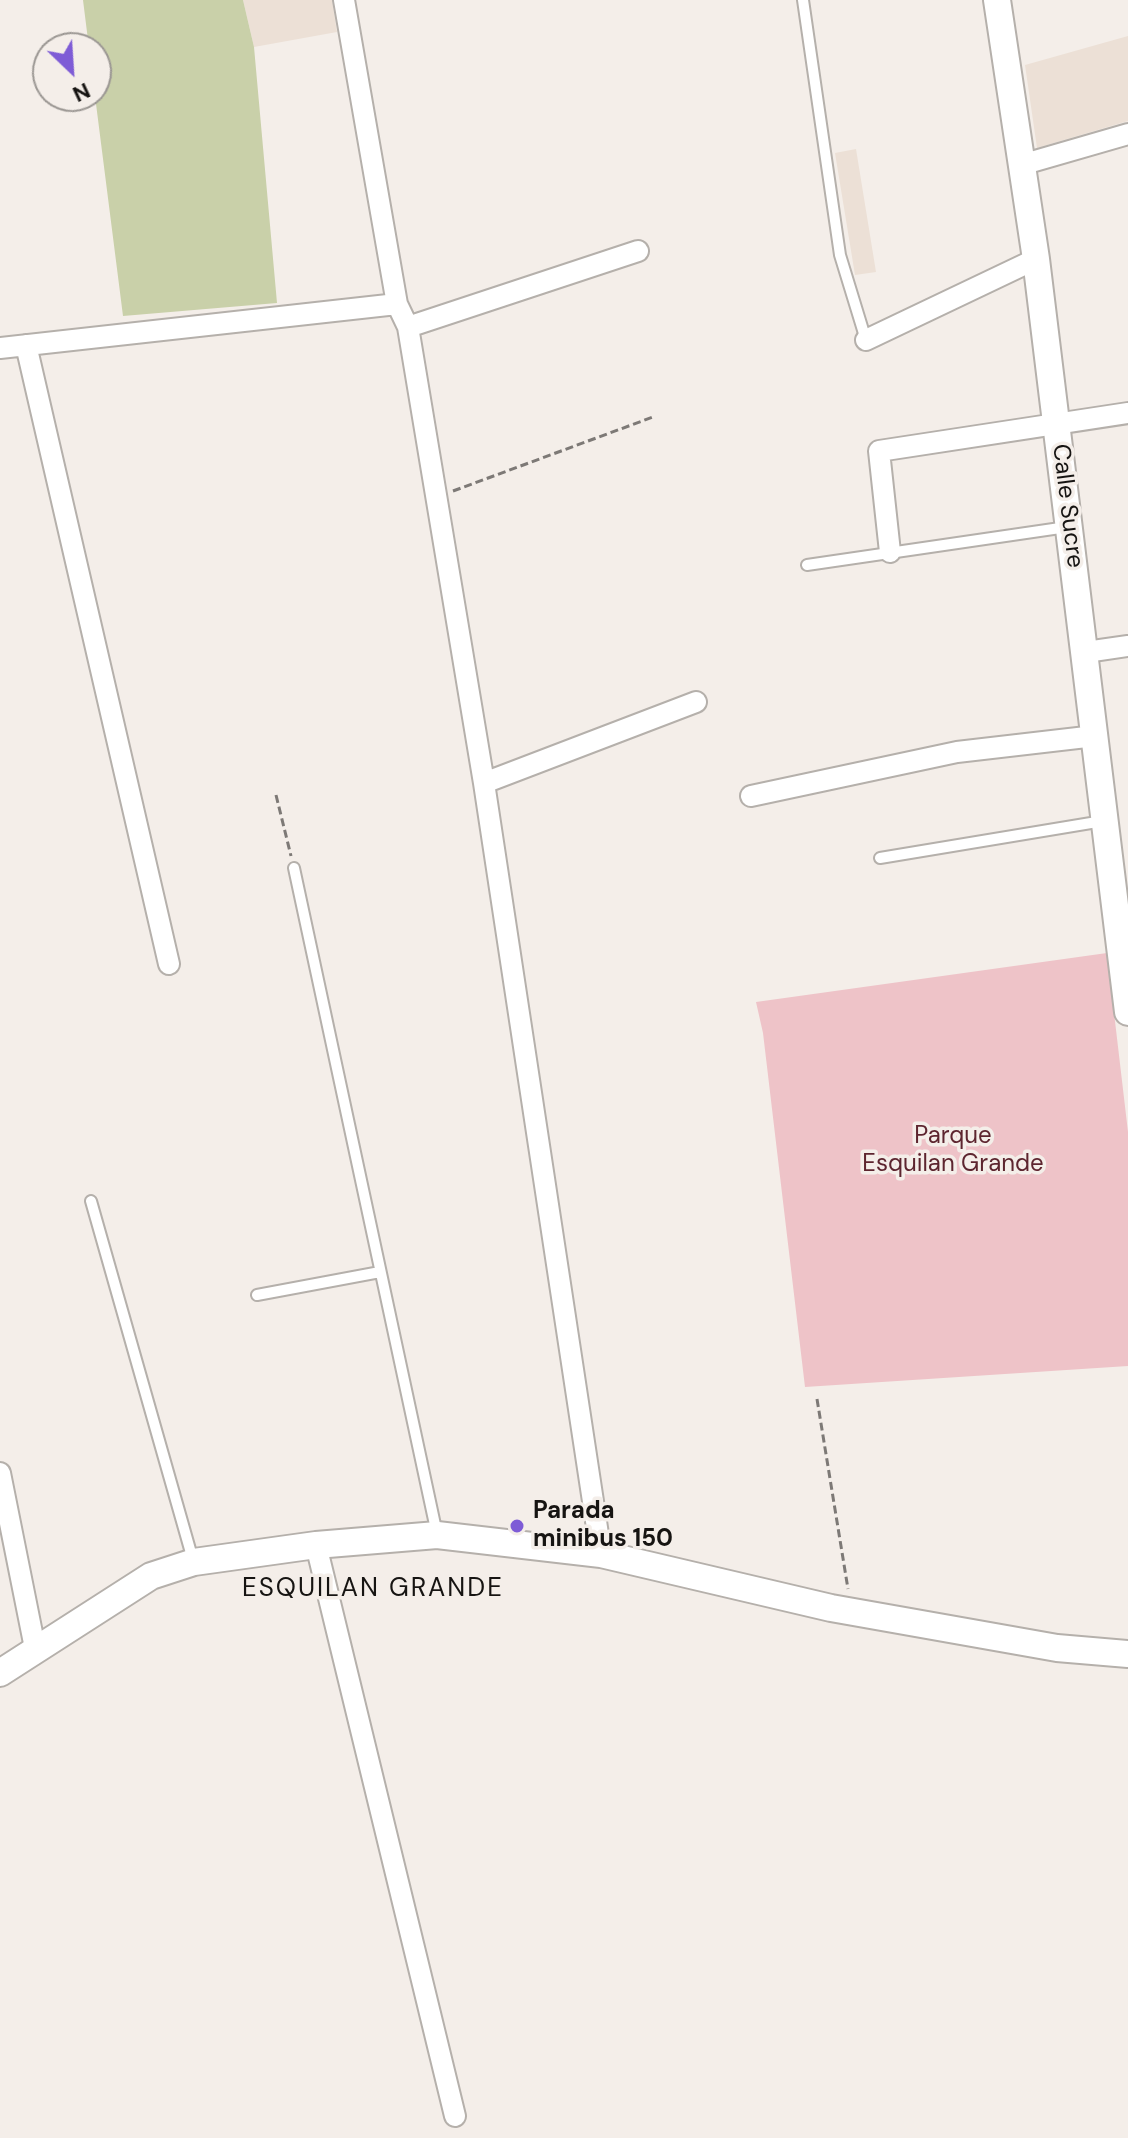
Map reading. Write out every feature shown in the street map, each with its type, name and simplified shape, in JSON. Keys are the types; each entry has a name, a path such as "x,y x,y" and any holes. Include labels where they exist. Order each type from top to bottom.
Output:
{"street":[{"path":"344,0 397,304 408,327 484,783 601,1554"},
{"name":"Calle Sucre","path":"997,0 1036,259 1128,1012"},
{"path":"1021,165 1128,134"},
{"path":"408,327 638,251"},
{"path":"866,340 1036,259"},
{"path":"0,348 397,304"},
{"path":"26,345 169,964"},
{"path":"890,552 879,451 1128,413"},
{"path":"1086,652 1128,646"},
{"path":"484,783 696,702"},
{"path":"751,796 957,752 1095,736"},
{"path":"0,1473 35,1648"},
{"path":"0,1673 151,1576 194,1562 316,1545 437,1535 601,1554 852,1612 1057,1648 1128,1654"},
{"path":"316,1545 455,2116"}],"lane":[{"path":"803,0 840,255 866,340"},
{"path":"807,565 1069,526"},
{"path":"880,858 1105,820"},
{"path":"294,868 437,1535"},
{"path":"91,1201 194,1562"},
{"path":"257,1295 380,1272"}],"path":[{"path":"434,497 653,417"},
{"path":"276,795 294,868"},
{"path":"817,1399 852,1612"}],"shaded area":[{"path":"83,0 243,0 254,47 277,303 123,316 97,112 112,112 112,32 87,32"},
{"path":"243,0 332,0 337,32 254,47"},
{"path":"1128,36 1128,121 1037,148 1025,65"},
{"path":"856,149 876,272 855,275 835,153"}],"green space":[{"name":"Parque Esquilan Grande","path":"1107,953 1128,1132 1128,1366 805,1387 763,1033 756,1002"}],"place":[{"name":"Parada minibus 150","path":"517,1526"}],"district":[{"name":"ESQUILAN GRANDE","path":"373,1589"}]}
